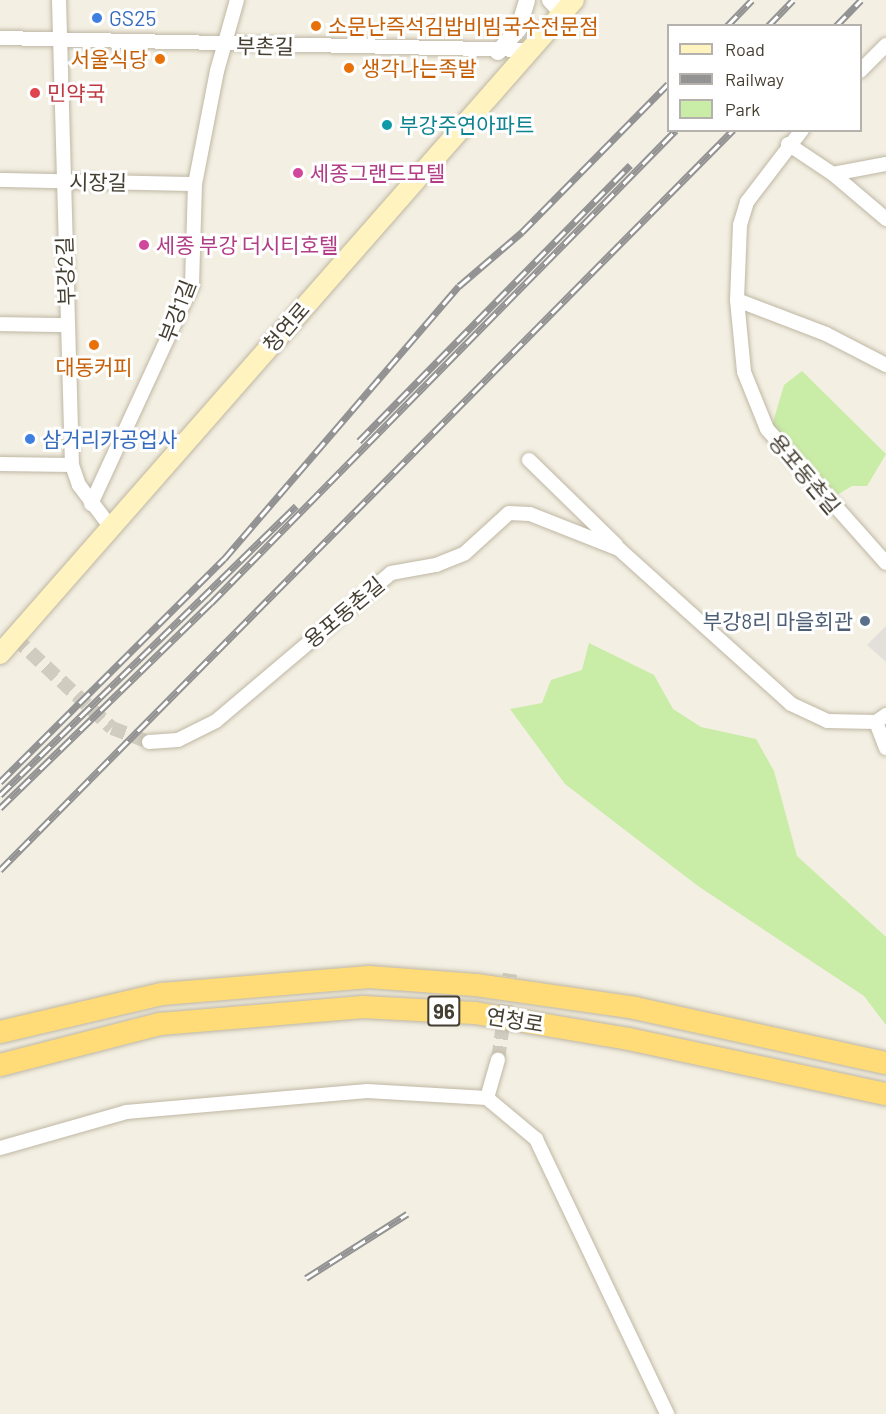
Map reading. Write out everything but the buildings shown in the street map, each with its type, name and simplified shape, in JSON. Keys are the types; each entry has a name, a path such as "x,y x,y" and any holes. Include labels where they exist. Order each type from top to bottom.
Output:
{"highway":[{"name":"연청로","path":"0,1032 162,994 369,977 476,985 635,1008 886,1063"},
{"name":"연청로","path":"0,1065 160,1024 363,1006 475,1013 618,1037 886,1094"}],"main road":[{"name":"청연로","path":"0,654 112,530 529,50 562,4"}],"street":[{"name":"부강2길","path":"59,0 66,325 72,465 91,504 112,530"},
{"name":"부강1길","path":"91,504 192,285 195,184 224,45 237,0"},
{"path":"498,52 518,30 527,0"},
{"name":"부촌길","path":"0,38 498,52 529,50"},
{"path":"862,70 886,45"},
{"name":"용포동촌길","path":"800,132 788,144 747,202 740,225 737,300 744,372 767,429 886,563"},
{"path":"788,144 833,174 886,219"},
{"path":"833,174 886,164"},
{"name":"시장길","path":"0,180 195,184"},
{"path":"737,300 826,334 886,365"},
{"path":"0,324 66,325"},
{"path":"529,460 619,549"},
{"path":"0,464 72,465"},
{"name":"용포동촌길","path":"149,742 178,740 216,722 391,573 436,565 465,553 509,513 530,514 619,549 791,704 827,721 881,718 886,748"},
{"path":"488,1098 498,1060"},
{"path":"0,1148 126,1112 367,1091 488,1098 536,1139 667,1414"}],"green space":[{"path":"802,371 886,454 867,486 852,486 837,495 825,491 771,429 784,385"},
{"path":"589,643 654,675 673,709 701,727 756,739 774,771 797,856 886,937 886,1025 864,996 698,886 565,784 510,709 542,703 551,680 582,670"}],"shaded area":[{"path":"886,626 886,662 867,645"}],"tunnel":[{"path":"15,638 112,728 149,742"},
{"path":"498,1060 510,974"}],"railway":[{"path":"729,24 752,0"},
{"path":"770,24 793,0"},
{"path":"838,24 861,0"},
{"path":"0,782 224,559 459,286 522,232 667,85"},
{"path":"0,808 211,603 674,132"},
{"path":"0,870 731,132"},
{"path":"359,441 630,165"},
{"path":"0,795 296,506"},
{"path":"306,1278 407,1214"}],"place":[{"name":"GS25","path":"97,18"},
{"name":"소문난즉석김밥비빔국수전문점","path":"316,26"},
{"name":"서울식당","path":"160,59"},
{"name":"생각나는족발","path":"349,68"},
{"name":"민약국","path":"35,93"},
{"name":"부강주연아파트","path":"387,125"},
{"name":"세종그랜드모텔","path":"298,173"},
{"name":"세종 부강 더시티호텔","path":"144,245"},
{"name":"대동커피","path":"94,345"},
{"name":"삼거리카공업사","path":"30,439"},
{"name":"부강8리 마을회관","path":"865,621"}]}
